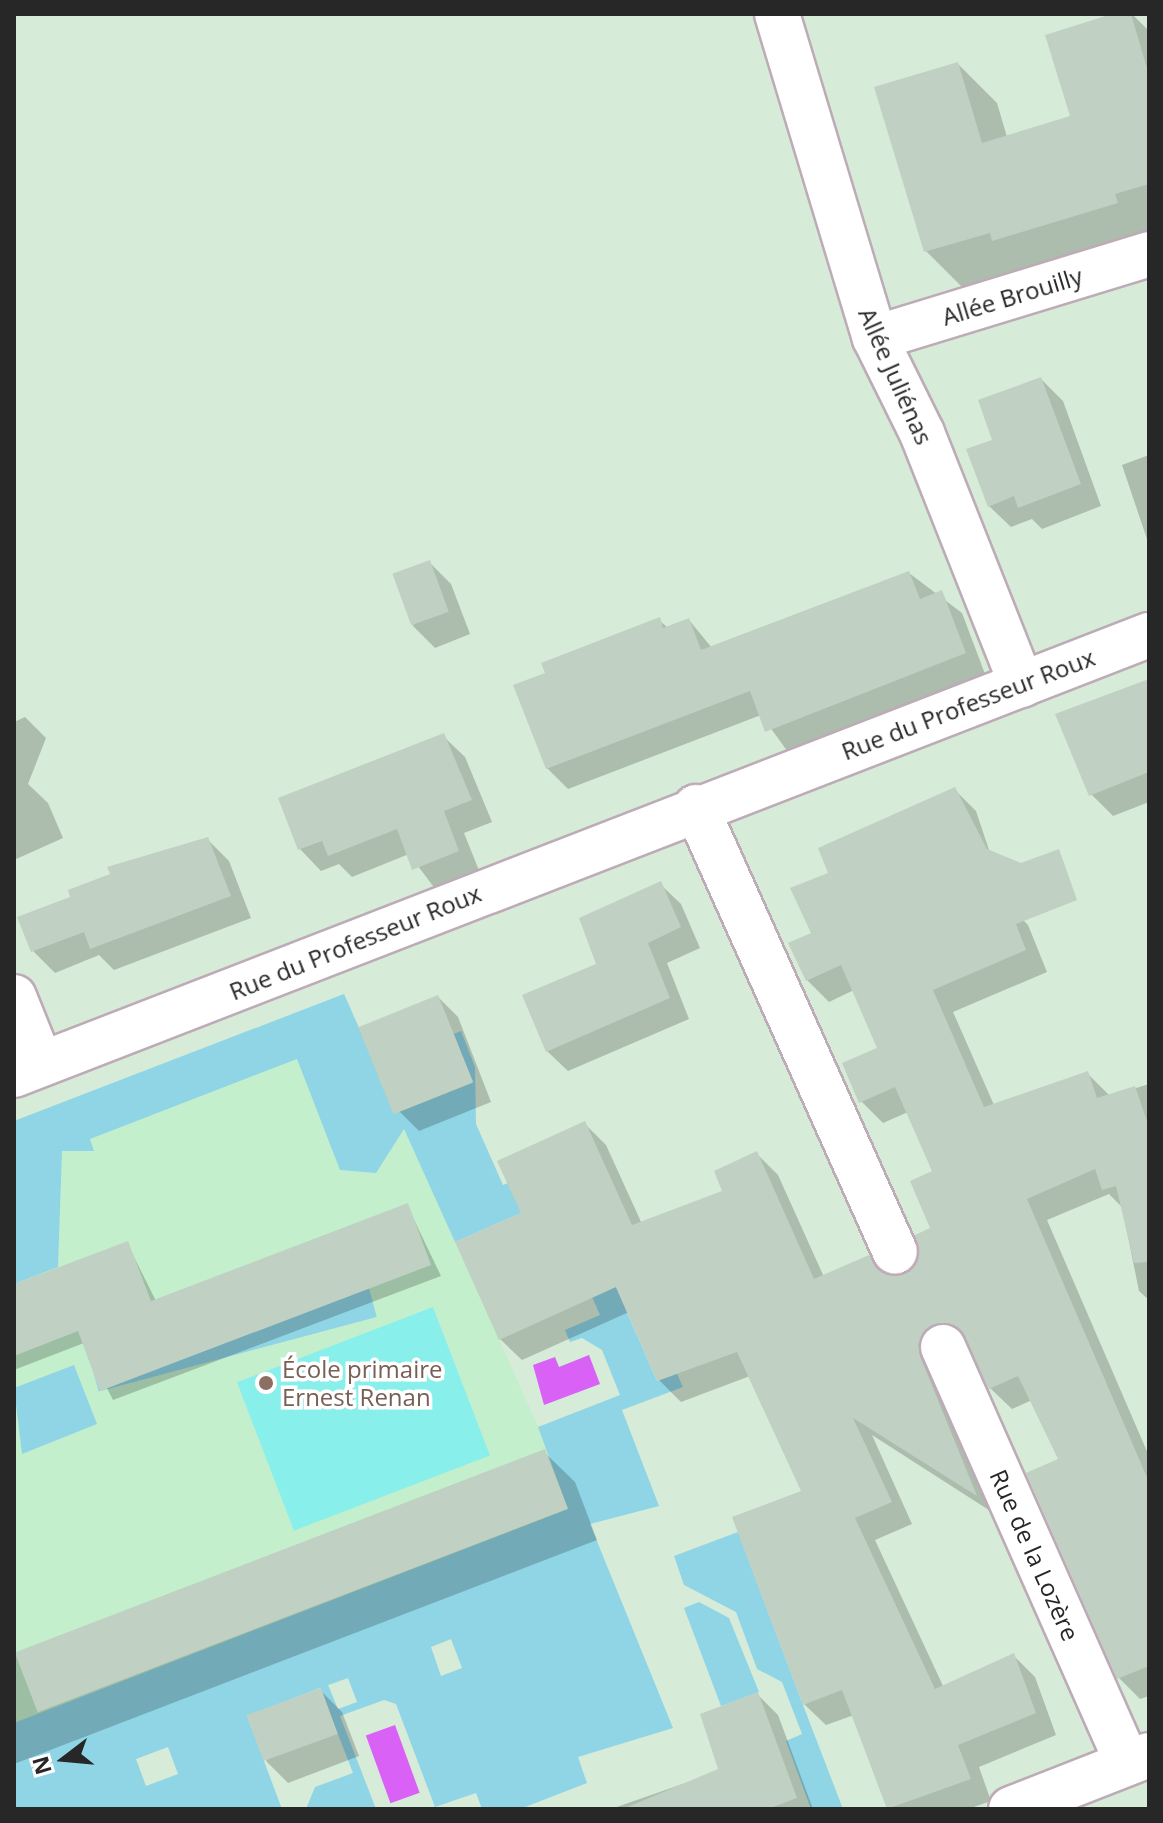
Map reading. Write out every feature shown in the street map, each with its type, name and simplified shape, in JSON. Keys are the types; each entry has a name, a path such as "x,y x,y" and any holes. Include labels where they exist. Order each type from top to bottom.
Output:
{"street":[{"name":"Allée Juliénas","path":"777,14 875,338 928,446 1022,685"},
{"name":"Allée Brouilly","path":"875,338 1149,254"},
{"name":"Rue du Professeur Roux","path":"28,1070 696,807 1149,635"},
{"path":"696,807 895,1251"},
{"path":"14,997 28,1070"},
{"name":"Rue de la Lozère","path":"943,1347 1138,1759 1011,1809"}],"shaded area":[{"name":"École primaire Ernest Renan","path":"344,994 607,1580 14,1805 14,1121"},
{"path":"344,994 384,1084 406,1109 472,1083 454,1034 461,1031 475,1067 476,1124 503,1185 533,1173 530,1209 455,1242 404,1129 376,1173 340,1170 297,1059 90,1139 94,1151 62,1151 58,1267 14,1284 14,1121"},
{"path":"596,1242 657,1381 677,1374 683,1387 622,1410 659,1506 590,1524 673,1728 578,1757 587,1783 520,1809 482,1809 476,1793 435,1807 396,1704 384,1700 340,1716 376,1809 306,1809 315,1787 353,1773 320,1688 247,1716 282,1809 14,1809 14,1723 568,1509 538,1427 620,1395 602,1350 582,1338 570,1342 565,1330 600,1315 582,1274","holes":["451,1639 462,1668 441,1676 431,1647","348,1678 357,1702 338,1709 328,1685","168,1747 178,1774 146,1786 136,1759"]},
{"path":"369,1288 377,1317 99,1392 91,1363"},
{"path":"433,1307 490,1455 294,1531 237,1382"},
{"path":"589,1355 600,1384 544,1405 533,1365 555,1357 559,1367"},
{"path":"74,1365 97,1424 22,1454 14,1388"},
{"path":"738,1532 843,1809 811,1809 786,1741 802,1734 782,1682 757,1669 736,1612 684,1585 674,1556"},
{"path":"699,1602 729,1618 759,1692 721,1706 684,1608"},
{"path":"395,1725 420,1793 390,1803 366,1736"}],"building":[{"path":"1112,14 1131,14 1149,75 1149,184 1115,194 1118,203 992,241 990,233 924,252 874,87 958,62 982,143 1070,116 1045,35"},
{"path":"1041,377 1081,484 1018,508 1014,496 988,507 966,449 992,440 978,400"},
{"path":"430,560 449,612 411,625 392,574"},
{"path":"909,571 920,599 942,590 966,653 765,732 750,691 546,769 513,685 545,673 541,663 660,617 663,628 689,618 701,650"},
{"path":"1149,679 1149,772 1089,796 1055,714"},
{"path":"444,733 472,800 444,811 459,851 412,870 397,829 328,856 322,841 298,850 278,798"},
{"path":"955,787 987,849 1021,863 1059,849 1077,900 1016,924 1026,950 933,990 984,1107 1088,1071 1097,1098 1135,1086 1149,1127 1149,1262 1134,1263 1116,1186 1102,1190 1095,1169 1027,1199 1149,1482 1149,1666 1117,1679 1026,1473 1058,1459 1018,1376 989,1389 958,1327 932,1325 918,1344 920,1356 977,1496 853,1418 892,1502 855,1518 935,1689 1014,1653 1036,1713 958,1745 971,1779 887,1809 842,1690 803,1705 732,1517 801,1491 737,1352 657,1381 616,1287 499,1340 455,1242 521,1213 497,1161 585,1121 632,1225 722,1191 714,1171 757,1151 814,1279 869,1255 892,1276 915,1266 915,1235 930,1228 910,1181 932,1171 895,1087 859,1103 842,1063 877,1048 841,965 806,981 788,943 811,933 790,888 828,873 818,848"},
{"path":"208,837 231,896 90,949 84,932 31,952 17,917 70,897 68,890 110,874 107,867"},
{"path":"661,881 681,927 648,943 670,998 546,1052 522,995 596,964 579,918"},
{"path":"438,995 473,1082 393,1114 358,1027"},
{"path":"408,1203 431,1265 100,1391 78,1331 14,1356 14,1284 128,1241 151,1301"},
{"path":"545,1449 568,1509 38,1712 15,1653"},
{"path":"321,1688 338,1734 264,1761 247,1715"},
{"path":"758,1692 797,1798 768,1809 623,1809 718,1769 700,1714"}],"place":[{"name":"École primaire Ernest Renan","path":"266,1383"}]}
